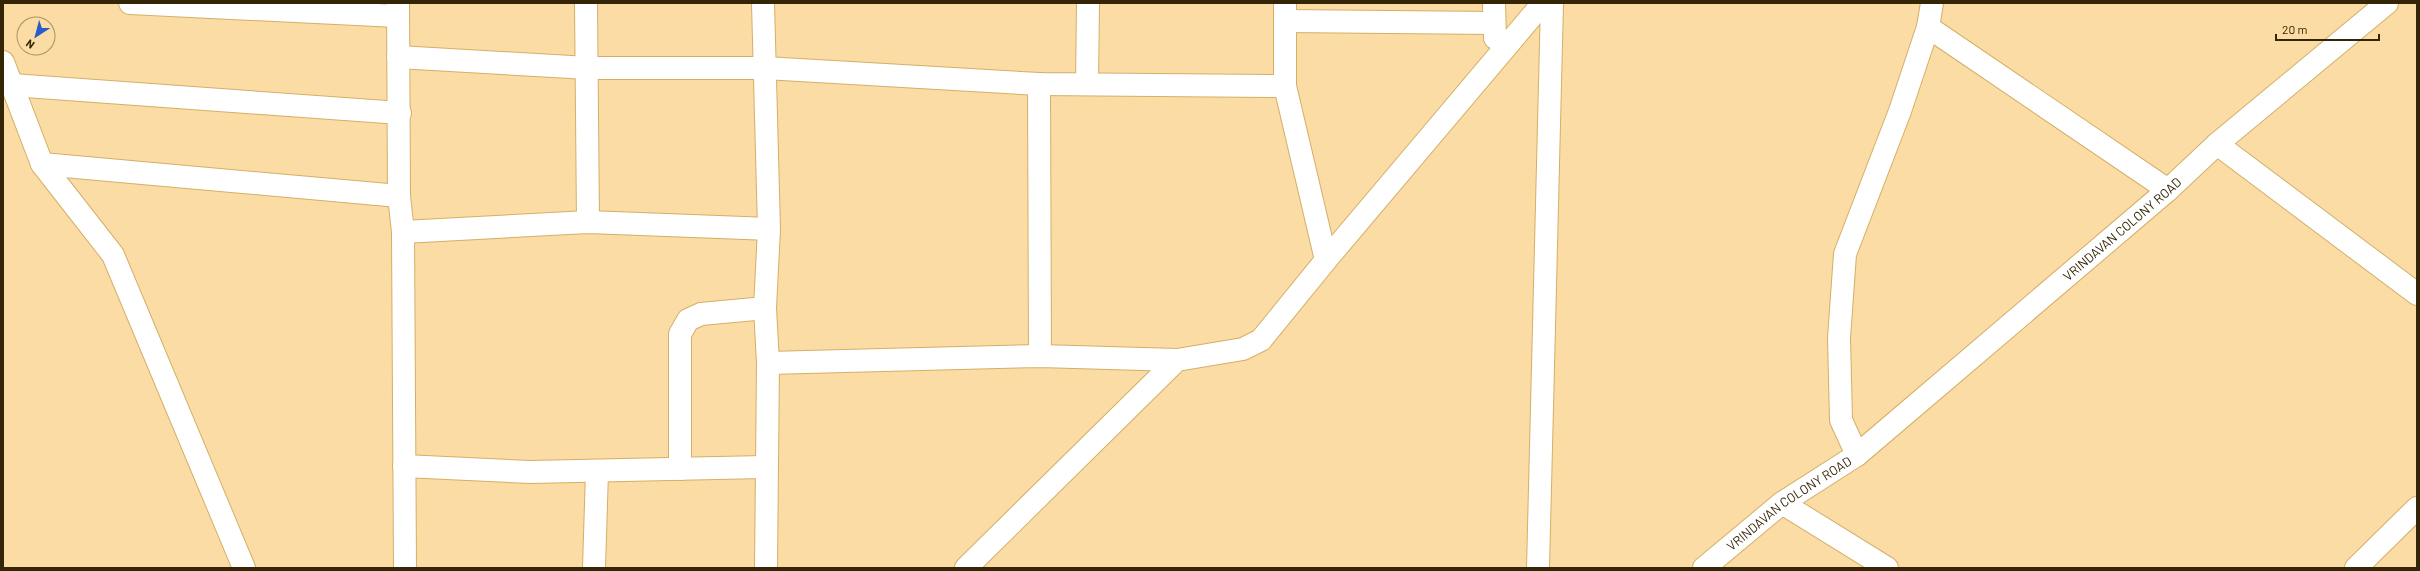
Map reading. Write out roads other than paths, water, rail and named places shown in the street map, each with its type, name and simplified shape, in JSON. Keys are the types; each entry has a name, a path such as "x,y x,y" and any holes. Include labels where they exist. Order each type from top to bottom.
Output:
{"street":[{"path":"130,3 398,10 400,113 399,196 403,232 405,568"},
{"path":"586,3 588,68 588,222"},
{"path":"763,3 769,229 765,308 768,363 766,568"},
{"path":"1088,3 1088,84"},
{"path":"768,363 1040,356 1177,360 1243,349 1261,340 1326,260 1543,3"},
{"path":"1538,568 1552,3"},
{"name":"VRINDAVAN COLONY ROAD","path":"1857,455 1841,420 1839,338 1845,254 1900,111 1928,27 1932,3"},
{"name":"VRINDAVAN COLONY ROAD","path":"1704,568 1782,502 1857,455 2168,190 2217,144 2387,3"},
{"path":"1326,260 1285,86 1285,12 1494,13 1495,59"},
{"path":"1928,27 2168,190"},
{"path":"398,57 588,68 765,68 1039,84 1285,86"},
{"path":"3,62 42,164 113,255 244,568"},
{"path":"1039,84 1040,356"},
{"path":"12,85 400,113"},
{"path":"2217,144 2417,294"},
{"path":"42,164 399,196"},
{"path":"403,232 588,222 769,229"},
{"path":"680,469 680,334 688,320 701,314 765,308"},
{"path":"966,568 1177,360"},
{"path":"404,466 530,472 597,472 767,467"},
{"path":"594,568 597,472"},
{"path":"1782,502 1887,568"},
{"path":"2356,568 2417,508"}]}
